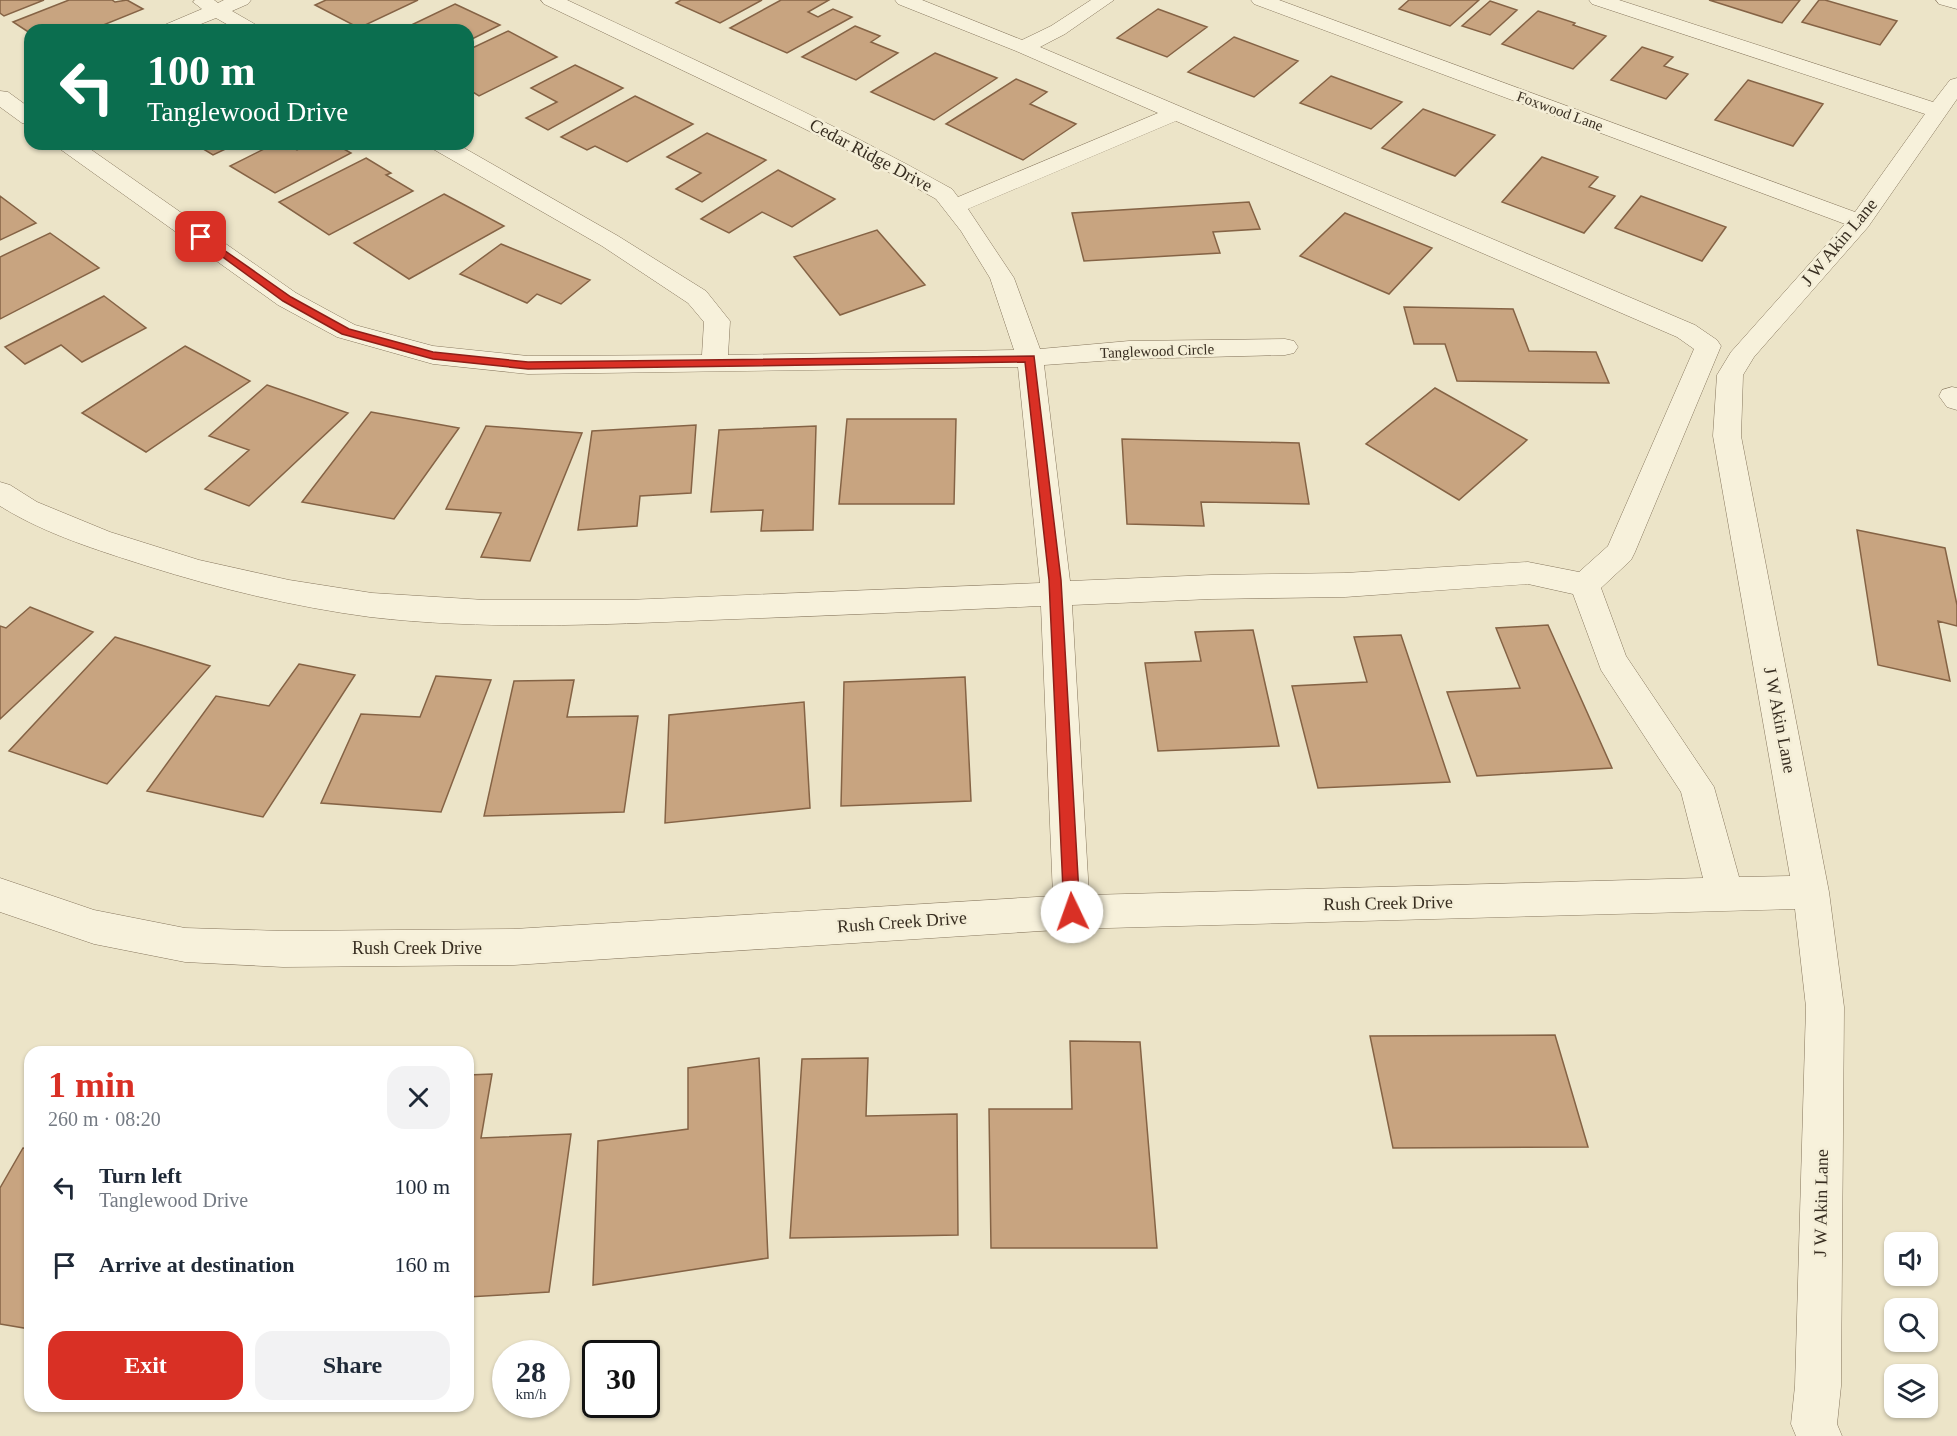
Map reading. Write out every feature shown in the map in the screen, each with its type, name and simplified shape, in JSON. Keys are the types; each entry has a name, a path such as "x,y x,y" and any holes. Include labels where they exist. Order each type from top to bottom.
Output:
{"street":[{"path":"179,24 209,5 241,0"},
{"name":"Cedar Ridge Drive","path":"551,0 875,155 944,194 971,228 1002,278 1030,358 1056,594 1072,912"},
{"path":"905,0 1023,47 1686,331 1708,346 1620,552 1585,585"},
{"path":"1023,47 1058,30 1104,0"},
{"name":"Foxwood Lane","path":"1261,0 1860,222"},
{"path":"1599,0 1938,111"},
{"path":"1946,0 1957,3"},
{"path":"209,5 241,24"},
{"name":"J W Akin Lane","path":"1819,1436 1814,1424 1818,1386 1825,1007 1811,892 1727,436 1730,375 1744,352 1860,222 1957,84"},
{"path":"2,98 24,90"},
{"path":"2,98 24,114"},
{"path":"954,207 1176,113"},
{"name":"Tanglewood Circle","path":"76,150 287,299 346,332 433,355 528,365 714,364 1030,358 1130,350 1285,347"},
{"path":"451,150 609,241 697,297 717,321 714,364"},
{"path":"0,492 27,509 100,540 199,571 289,592 372,605 485,612 627,612 1211,587 1409,583 1528,573 1585,585"},
{"path":"1585,585 1612,661 1697,787 1725,895"},
{"name":"Rush Creek Drive","path":"0,895 94,927 185,945 283,949 514,947 1072,912 1811,892"}],"building":[{"path":"0,0 44,0 4,16 0,13"},
{"path":"69,0 112,0 115,2 127,0 143,9 106,24 24,24 24,29 13,22"},
{"path":"326,0 418,0 367,24 351,24 315,5"},
{"path":"681,0 762,0 720,23 676,3"},
{"path":"781,0 829,0 808,12 818,17 833,9 852,17 787,53 730,28"},
{"path":"1409,0 1479,0 1450,26 1399,9"},
{"path":"1709,0 1800,0 1782,23"},
{"path":"1819,0 1897,21 1880,45 1802,22"},
{"path":"1490,1 1517,10 1490,35 1462,26"},
{"path":"455,4 500,25 474,38 474,24 413,24"},
{"path":"1158,9 1207,27 1167,57 1117,38"},
{"path":"1538,11 1606,36 1573,69 1502,44"},
{"path":"855,26 880,36 871,42 898,53 856,80 802,57"},
{"path":"508,31 557,57 479,96 474,93 474,47"},
{"path":"1234,37 1298,61 1254,97 1188,72"},
{"path":"1642,47 1673,57 1664,66 1688,74 1666,99 1611,80"},
{"path":"935,53 997,78 934,120 871,92"},
{"path":"575,65 623,88 548,130 526,118 557,102 531,88"},
{"path":"1331,76 1402,102 1371,129 1300,103"},
{"path":"1016,79 1047,92 1030,104 1076,124 1023,160 946,124"},
{"path":"1748,80 1823,104 1793,146 1715,120"},
{"path":"635,96 693,124 627,162 595,146 587,150 561,137"},
{"path":"1423,109 1495,135 1455,176 1382,148"},
{"path":"707,133 766,160 702,202 676,189 701,173 667,157"},
{"path":"205,150 223,150 213,155"},
{"path":"262,150 346,150 351,153 275,193 230,166"},
{"path":"1542,157 1598,177 1589,187 1615,196 1584,233 1502,202"},
{"path":"366,158 391,173 386,175 413,191 329,235 279,202"},
{"path":"778,170 835,199 792,227 762,212 729,233 701,219"},
{"path":"444,194 504,226 409,279 354,243"},
{"path":"0,196 36,223 0,240"},
{"path":"1641,196 1726,227 1702,261 1615,228"},
{"path":"1249,202 1260,229 1213,232 1220,253 1084,261 1072,213"},
{"path":"1345,213 1432,248 1389,294 1300,256"},
{"path":"877,230 925,285 840,315 794,257"},
{"path":"50,233 99,268 0,319 0,257"},
{"path":"501,244 590,280 561,304 537,294 527,303 460,274"},
{"path":"104,296 146,328 82,362 61,345 25,364 5,347"},
{"path":"1404,307 1513,309 1529,351 1596,352 1609,383 1457,381 1445,344 1414,344"},
{"path":"185,346 250,381 146,452 82,413"},
{"path":"267,385 348,413 249,506 205,489 249,450 209,436"},
{"path":"1435,388 1527,440 1459,500 1366,444"},
{"path":"371,412 459,428 394,519 302,502"},
{"path":"847,419 956,419 954,504 839,504"},
{"path":"696,425 691,493 640,496 637,526 578,530 592,431"},
{"path":"486,426 582,433 530,561 481,557 501,513 446,509"},
{"path":"816,426 813,530 761,531 763,510 711,512 719,430"},
{"path":"1122,439 1299,443 1309,504 1201,502 1204,526 1127,524"},
{"path":"1857,530 1945,548 1957,605 1957,626 1938,621 1950,681 1878,665"},
{"path":"30,607 93,632 0,719 0,626 6,628"},
{"path":"1548,625 1612,768 1477,776 1447,692 1520,688 1496,628"},
{"path":"1253,630 1279,746 1158,751 1145,663 1201,661 1195,632"},
{"path":"1401,635 1450,782 1318,788 1292,686 1367,682 1354,637"},
{"path":"115,637 210,666 107,784 9,751"},
{"path":"299,664 355,675 263,817 147,791 216,696 269,706"},
{"path":"436,676 491,680 441,812 321,803 361,714 420,717"},
{"path":"965,677 971,801 841,806 844,682"},
{"path":"574,680 567,717 638,716 624,812 484,816 514,681"},
{"path":"804,702 810,808 665,823 669,715"},
{"path":"1555,1035 1588,1147 1393,1148 1370,1036"},
{"path":"1070,1041 1140,1042 1157,1248 991,1248 989,1109 1072,1109"},
{"path":"759,1058 768,1258 593,1285 598,1141 688,1129 688,1068"},
{"path":"868,1058 866,1116 957,1114 958,1235 790,1238 802,1059"},
{"path":"492,1074 481,1138 571,1134 549,1292 474,1297 474,1075"},
{"path":"24,1148 24,1328 0,1324 0,1188"}],"route":[{"path":"201,237 287,299 346,332 433,355 528,365 1030,358 1055,580 1072,912"}]}
